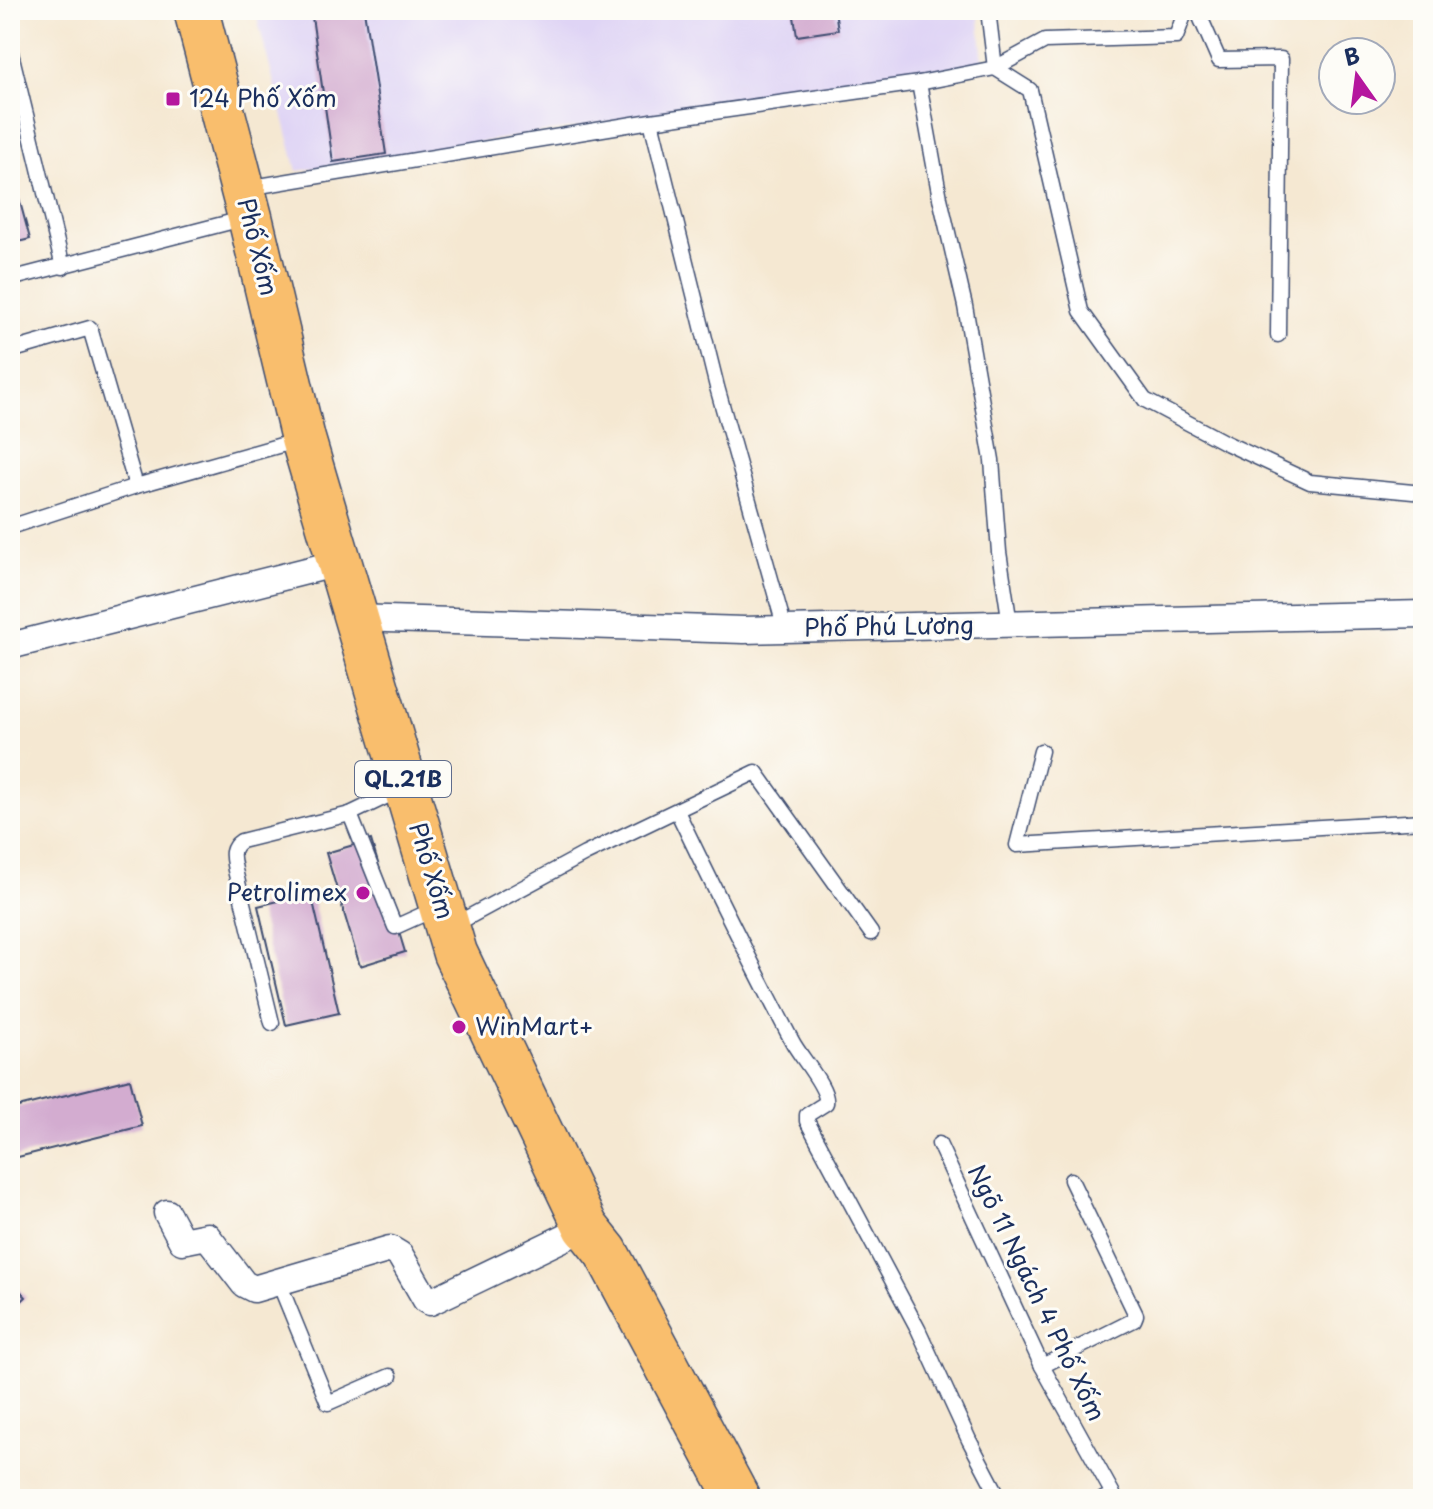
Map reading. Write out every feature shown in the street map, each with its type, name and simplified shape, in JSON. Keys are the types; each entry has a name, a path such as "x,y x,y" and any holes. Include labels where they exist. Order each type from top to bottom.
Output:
{"highway":[{"name":"Phố Xốm","path":"196,10 303,439 455,953 586,1227 606,1252 738,1499"}],"street":[{"path":"10,646 338,563"},
{"name":"Phố Phú Lương","path":"354,618 744,630 1423,614"},
{"path":"167,1213 182,1241 203,1236 211,1239 244,1284 254,1289 390,1249 400,1255 430,1302 586,1227"}],"lane":[{"path":"988,10 995,68"},
{"path":"10,279 63,267 246,203 651,121 919,83 995,68 1045,41 1176,37 1186,10"},
{"path":"1197,10 1219,60 1281,59 1278,335"},
{"path":"10,49 63,267"},
{"path":"995,68 1030,90 1081,311 1145,400 1224,442 1310,482 1423,493"},
{"path":"919,83 940,198 965,306 992,460 999,552 1010,624"},
{"path":"651,121 717,387 785,629"},
{"path":"10,351 90,328 136,486"},
{"path":"10,527 136,486 303,439"},
{"path":"1041,751 1017,845 1423,821"},
{"path":"350,814 395,927 445,917 756,772 871,933"},
{"path":"272,1023 240,894 232,851 234,845 350,814 406,788"},
{"path":"677,811 755,974 800,1056 825,1091 826,1103 807,1115 807,1121 918,1329 1000,1499"},
{"name":"Ngõ 11 Ngách 4 Phố Xốm","path":"939,1144 1042,1366 1113,1494 1103,1499"},
{"path":"1042,1366 1134,1320 1136,1315 1071,1180"},
{"path":"279,1283 328,1403 390,1376"}],"shaded area":[{"path":"255,10 978,10 983,63 297,171"}],"building":[{"path":"311,10 364,10 386,154 333,162"},
{"path":"793,10 835,10 838,30 797,36"},
{"path":"10,165 30,239 10,244"},
{"path":"371,840 405,952 360,966 326,853"},
{"path":"311,893 339,1013 286,1025 258,906"},
{"path":"130,1079 142,1126 10,1159 10,1109"},
{"path":"10,1280 26,1297 10,1312"}],"place":[{"name":"124 Phố Xốm","path":"173,99"},
{"name":"Petrolimex","path":"363,893"},
{"name":"WinMart+","path":"459,1027"}]}
